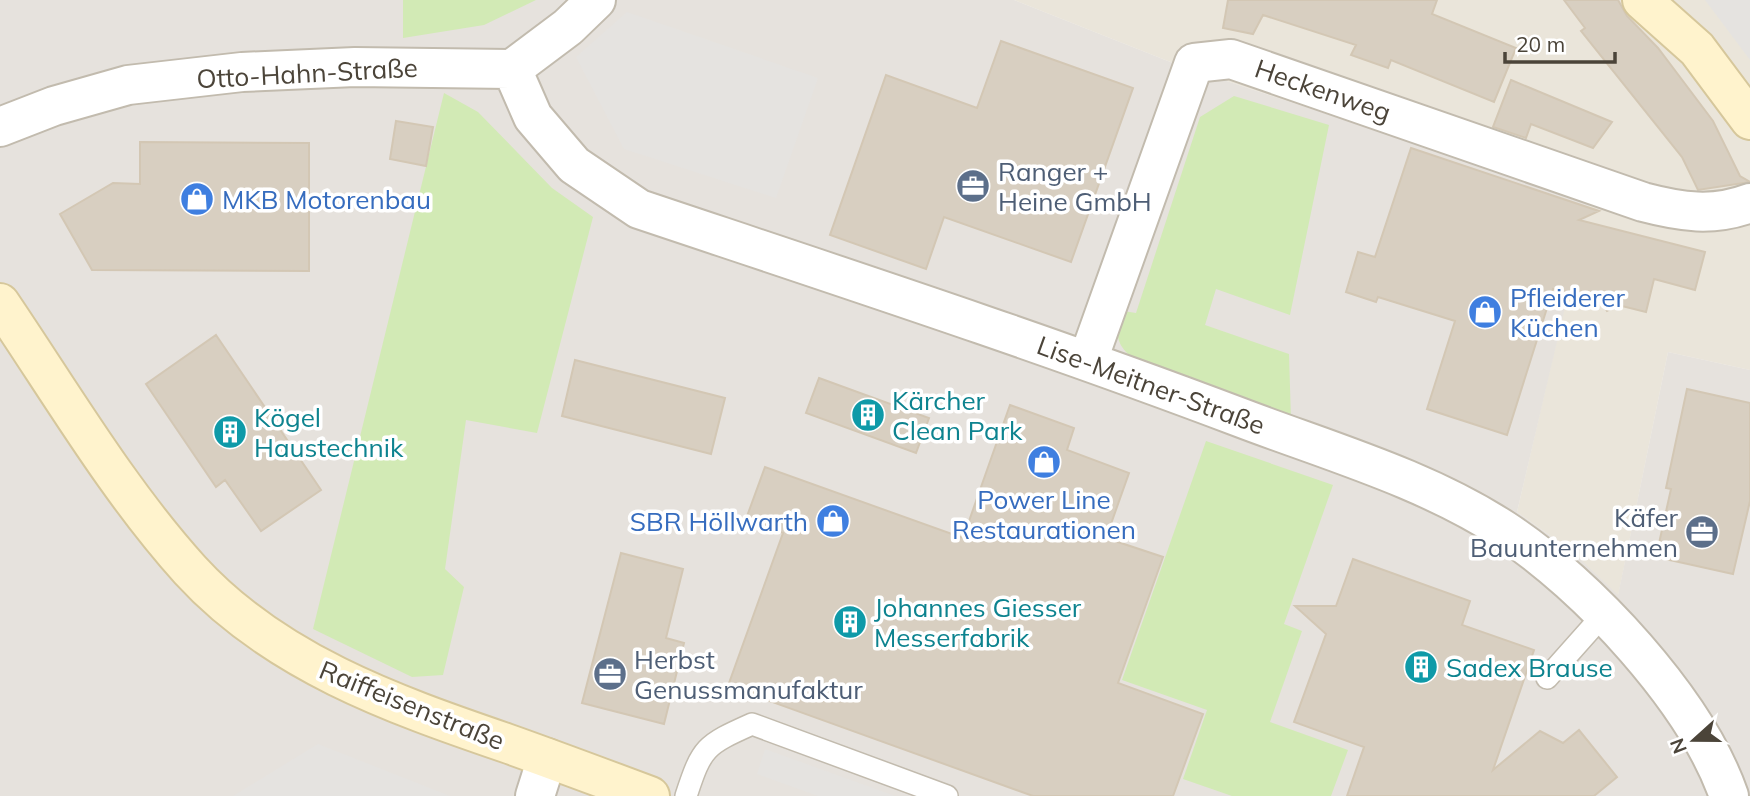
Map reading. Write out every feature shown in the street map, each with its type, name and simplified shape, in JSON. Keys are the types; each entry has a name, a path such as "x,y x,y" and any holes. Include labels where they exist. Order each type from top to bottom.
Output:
{"main road":[{"path":"1642,0 1697,49 1750,120"},
{"path":"1679,0 1697,49"},
{"name":"Raiffeisenstraße","path":"0,303 149,521 192,572 245,618 296,655 347,684 650,796"}],"street":[{"path":"512,69 568,27 596,0"},
{"name":"Heckenweg","path":"1088,360 1194,63 1231,59 1643,202 1686,213 1726,212 1750,202"},
{"name":"Otto-Hahn-Straße","path":"0,127 54,106 128,86 242,72 355,67 512,69"},
{"name":"Lise-Meitner-Straße","path":"512,69 533,117 574,165 639,209 1088,360 1438,492 1505,531 1568,579 1638,651 1680,706 1722,775 1729,796"},
{"path":"535,796 547,758"}],"lane":[{"path":"1547,678 1603,615"},
{"path":"686,796 698,758 720,739 752,724 947,796"}],"shaded area":[{"path":"0,0 1014,0 1178,65 1590,201 1517,512 1573,552 1618,595 1668,352 1750,370 1750,796 0,796"},
{"path":"1014,0 1750,0 1750,370 1668,352 1618,596 1573,552 1517,512 1589,201 1178,65"},
{"path":"1705,0 1750,0 1750,60"},
{"path":"627,12 818,78 776,198 624,149 576,57"},
{"path":"318,744 450,796 233,796"},
{"path":"765,749 895,796 818,796 757,774"}],"green space":[{"path":"403,0 536,0 484,25 403,38"},
{"path":"444,93 478,112 552,188 593,217 537,433 466,420 445,569 464,587 443,675 412,677 313,629"},
{"path":"1234,96 1329,125 1290,315 1216,289 1205,325 1289,354 1291,420 1144,365 1124,349 1118,337 1117,310 1136,313 1200,117"},
{"path":"1206,441 1333,485 1284,624 1302,631 1270,722 1348,750 1331,796 1232,796 1183,779 1207,710 1122,680"}],"building":[{"path":"1228,0 1437,0 1432,14 1516,48 1494,102 1391,60 1388,68 1351,55 1356,45 1263,15 1253,34 1223,28"},
{"path":"1564,0 1618,0 1627,16 1658,48 1713,121 1740,176 1750,182 1698,190 1682,157 1581,31 1585,28"},
{"name":"Ranger + Heine GmbH","path":"1001,41 1133,88 1071,262 944,217 926,269 830,235 886,75 977,108"},
{"path":"1511,80 1612,122 1593,148 1531,124 1526,138 1493,127"},
{"path":"396,121 433,127 426,166 390,159"},
{"name":"MKB Motorenbau","path":"140,142 309,143 309,271 92,270 60,214 113,183 140,184"},
{"path":"1411,148 1599,211 1579,220 1705,252 1695,290 1654,279 1646,312 1618,305 1607,311 1601,300 1553,289 1507,435 1427,409 1455,321 1378,297 1376,302 1346,292 1358,252 1375,257"},
{"name":"Kögel Haustechnik","path":"216,335 321,490 261,531 225,480 216,487 146,384"},
{"path":"575,360 725,398 711,454 562,416"},
{"name":"Kärcher Clean Park","path":"819,378 929,418 916,453 806,413"},
{"path":"1687,389 1750,403 1750,501 1733,574 1656,557 1671,489 1666,488"},
{"path":"1010,405 1074,428 1067,450 1129,473 1106,538 1163,557 1118,683 1203,714 1173,796 1033,796 728,686 783,533 746,519 765,467 963,538"},
{"path":"621,553 683,569 666,638 684,643 664,724 582,703"},
{"name":"Sadex Brause","path":"1353,559 1470,601 1462,625 1534,650 1493,770 1540,731 1563,743 1579,730 1617,777 1594,796 1347,796 1364,747 1294,722 1326,634 1295,606 1336,606"}],"place":[{"name":"Ranger + Heine GmbH","path":"973,186"},
{"name":"MKB Motorenbau","path":"197,199"},
{"name":"Pfleiderer Küchen","path":"1485,312"},
{"name":"Kärcher Clean Park","path":"868,415"},
{"name":"Kögel Haustechnik","path":"230,432"},
{"name":"Power Line Restaurationen","path":"1044,462"},
{"name":"SBR Höllwarth","path":"833,521"},
{"name":"Käfer Bauunternehmen","path":"1702,532"},
{"name":"Johannes Giesser Messerfabrik","path":"850,622"},
{"name":"Sadex Brause","path":"1421,667"},
{"name":"Herbst Genussmanufaktur","path":"610,674"}]}
